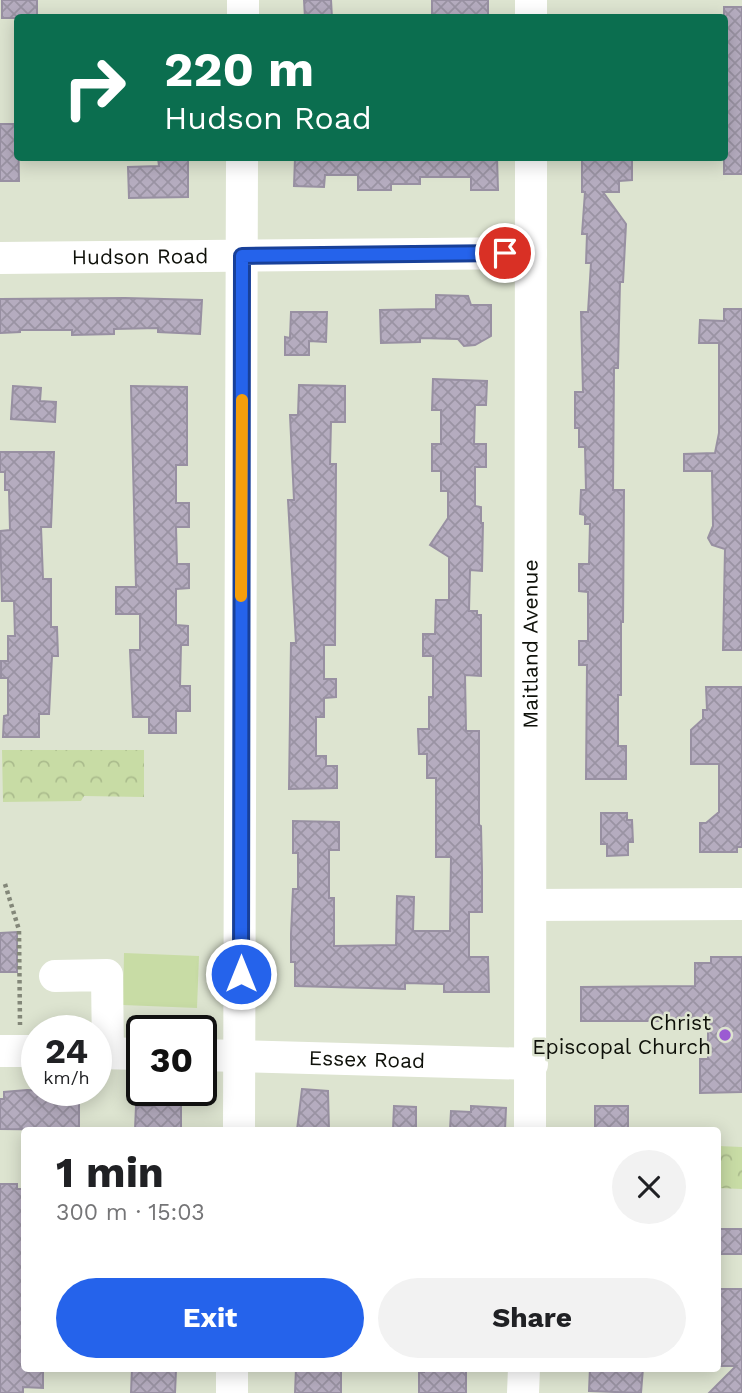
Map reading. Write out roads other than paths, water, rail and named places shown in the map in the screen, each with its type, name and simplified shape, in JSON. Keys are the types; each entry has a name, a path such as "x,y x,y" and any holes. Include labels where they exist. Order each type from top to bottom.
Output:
{"street":[{"path":"239,1127 242,161"},
{"name":"Maitland Avenue","path":"530,1127 531,161"},
{"name":"Hudson Road","path":"0,258 531,253"},
{"path":"531,905 742,904"},
{"path":"55,976 107,975 104,1015"},
{"name":"Essex Road","path":"217,1055 532,1063"},
{"path":"232,1372 232,1393"},
{"path":"523,1393 524,1372"}],"place":[{"name":"Christ Episcopal Church","path":"725,1035"}]}
